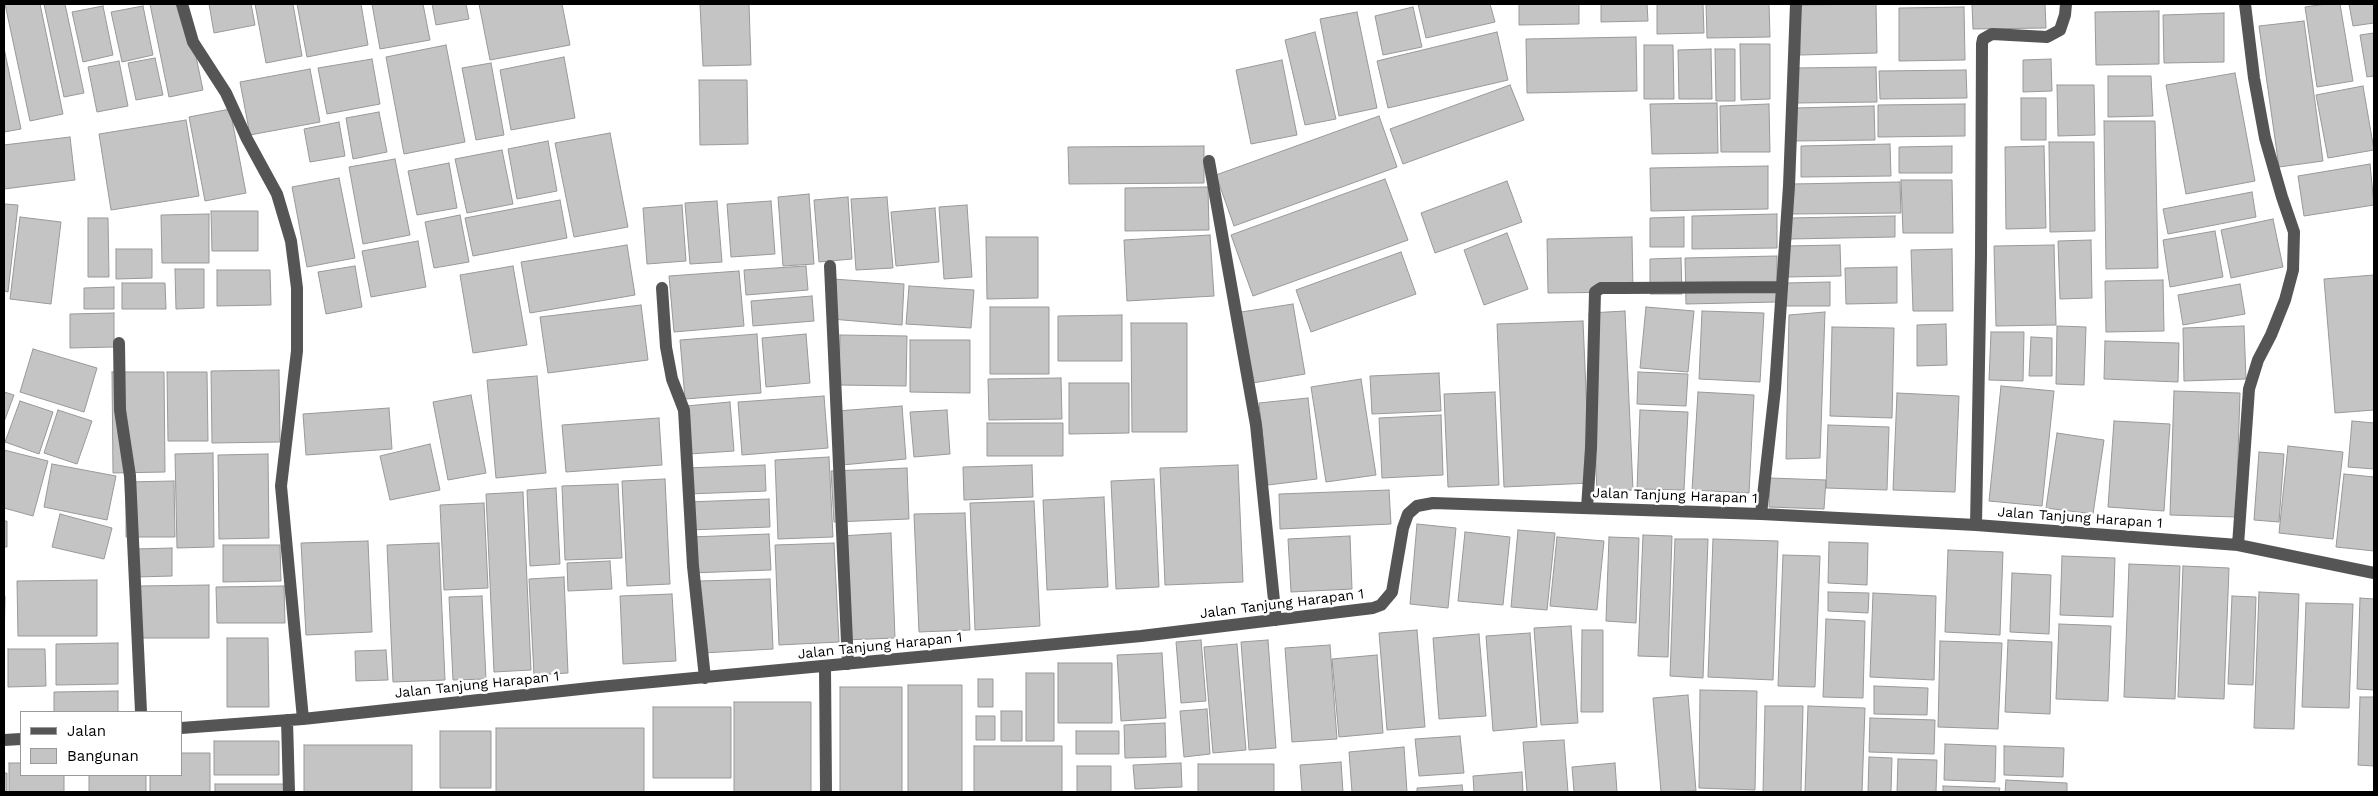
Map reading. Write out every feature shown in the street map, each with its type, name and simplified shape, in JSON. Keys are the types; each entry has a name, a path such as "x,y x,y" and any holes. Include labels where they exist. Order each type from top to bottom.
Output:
{"street":[{"path":"182,4 193,42 226,93 247,139 277,194 291,241 297,288 296,351 281,486 303,719"},
{"path":"1761,514 1776,389 1789,186 1796,4"},
{"path":"1976,525 1981,256 1982,44 1983,39 1992,34 2047,37 2060,30 2066,4"},
{"path":"2238,545 2249,389 2258,360 2271,335 2285,300 2293,270 2294,232 2265,138 2254,78 2245,4"},
{"path":"1209,161 1256,425 1276,620"},
{"path":"830,266 848,664"},
{"path":"1587,508 1591,448 1595,292 1598,289 1616,288 1782,287"},
{"path":"662,288 666,348 672,379 684,410 694,566 705,678"},
{"path":"119,343 120,410 130,476 141,711"},
{"name":"Jalan Tanjung Harapan 1","path":"182,728 303,719 599,687 825,667 1276,620 1373,608 1380,605 1392,592 1403,528 1408,514 1417,506 1433,503 1761,514 1976,525 2238,545 2374,573"},
{"path":"825,667 826,792"},
{"path":"287,720 289,792"},
{"path":"4,740 20,739"}],"building":[{"path":"5,4 40,4 63,114 30,121"},
{"path":"44,4 65,4 84,93 64,97"},
{"path":"150,4 185,4 203,90 169,97"},
{"path":"209,4 251,4 255,25 214,33"},
{"path":"255,4 293,4 302,56 266,63"},
{"path":"297,4 361,4 368,45 307,57"},
{"path":"372,4 423,4 430,40 380,49"},
{"path":"432,4 466,4 469,19 436,25"},
{"path":"479,4 562,4 570,45 490,60"},
{"path":"700,4 749,4 751,65 703,66"},
{"path":"1418,4 1490,4 1495,22 1426,38"},
{"path":"1519,4 1579,4 1579,24 1519,25"},
{"path":"1601,4 1647,4 1648,21 1601,22"},
{"path":"1657,4 1703,4 1704,33 1657,34"},
{"path":"1706,4 1769,4 1770,37 1707,38"},
{"path":"1876,4 1877,53 1800,55 1799,5"},
{"path":"1972,4 2045,4 2046,28 1973,29"},
{"path":"2340,4 2353,81 2317,87 2305,7"},
{"path":"2349,4 2374,4 2374,23 2353,26"},
{"path":"103,6 113,55 83,62 72,12"},
{"path":"143,6 153,55 122,62 111,12"},
{"path":"1413,7 1422,47 1383,55 1375,16"},
{"path":"1964,7 1965,60 1899,61 1899,8"},
{"path":"2159,11 2159,64 2096,65 2095,12"},
{"path":"1357,12 1377,108 1339,116 1320,19"},
{"path":"2224,13 2224,62 2164,63 2163,15"},
{"path":"2304,21 2323,161 2279,167 2259,26"},
{"path":"1315,32 1336,119 1305,125 1285,40"},
{"path":"1497,32 1508,80 1388,108 1377,61"},
{"path":"2374,33 2374,76 2367,77 2360,35"},
{"path":"1636,37 1637,91 1527,93 1526,39"},
{"path":"1740,44 1770,44 1770,99 1741,100"},
{"path":"446,45 465,142 404,154 386,57"},
{"path":"1644,45 1673,45 1674,99 1644,99"},
{"path":"4,48 21,129 4,132"},
{"path":"1711,49 1712,99 1679,99 1678,50"},
{"path":"1715,49 1735,49 1735,101 1716,101"},
{"path":"564,57 575,118 511,130 500,70"},
{"path":"155,58 163,95 136,100 128,63"},
{"path":"372,59 380,104 327,114 318,68"},
{"path":"2051,59 2052,91 2023,92 2023,60"},
{"path":"1282,60 1297,135 1251,144 1236,70"},
{"path":"119,61 128,106 97,112 88,67"},
{"path":"491,63 504,135 476,140 462,68"},
{"path":"1876,67 1877,102 1795,103 1795,68"},
{"path":"310,69 320,122 250,135 240,82"},
{"path":"1966,70 1967,98 1880,99 1879,71"},
{"path":"2235,73 2255,181 2186,194 2166,85"},
{"path":"2108,76 2151,76 2153,116 2108,117"},
{"path":"699,80 747,80 748,144 700,145"},
{"path":"1510,85 1524,120 1403,164 1390,129"},
{"path":"2057,85 2094,85 2095,135 2058,136"},
{"path":"2363,86 2374,150 2328,158 2316,95"},
{"path":"2021,98 2046,98 2046,140 2021,140"},
{"path":"1717,103 1718,153 1652,154 1650,104"},
{"path":"1769,104 1770,152 1721,152 1720,106"},
{"path":"1965,104 1965,136 1878,137 1878,105"},
{"path":"1874,106 1875,140 1795,141 1795,108"},
{"path":"230,109 246,193 205,201 189,117"},
{"path":"379,112 387,152 353,159 346,118"},
{"path":"1379,116 1397,167 1234,226 1216,175"},
{"path":"186,120 199,196 111,210 99,134"},
{"path":"2104,121 2155,121 2158,268 2106,269"},
{"path":"339,122 345,156 310,162 304,129"},
{"path":"610,133 628,227 574,237 555,143"},
{"path":"70,137 75,180 4,189 4,145"},
{"path":"548,141 557,191 517,199 508,149"},
{"path":"2049,142 2094,142 2095,231 2050,232"},
{"path":"1890,144 1891,176 1801,177 1801,146"},
{"path":"1204,146 1204,183 1069,184 1068,147"},
{"path":"1952,146 1952,173 1899,173 1899,147"},
{"path":"2044,146 2046,228 2006,229 2005,147"},
{"path":"502,150 513,204 467,213 455,159"},
{"path":"395,159 410,235 363,244 349,167"},
{"path":"449,163 457,208 417,215 408,171"},
{"path":"2370,164 2374,205 2304,216 2298,176"},
{"path":"1768,166 1768,209 1651,211 1650,168"},
{"path":"339,178 355,258 307,267 292,187"},
{"path":"1385,179 1408,240 1253,296 1231,235"},
{"path":"1901,180 1952,180 1953,233 1903,233"},
{"path":"1507,181 1522,222 1435,253 1421,213"},
{"path":"1900,182 1901,213 1792,214 1792,184"},
{"path":"1208,187 1209,230 1125,231 1125,188"},
{"path":"2252,192 2256,217 2168,234 2163,209"},
{"path":"809,194 814,264 783,266 778,197"},
{"path":"848,197 852,259 819,262 814,200"},
{"path":"887,197 893,268 856,270 851,199"},
{"path":"560,200 567,238 473,256 465,218"},
{"path":"717,201 722,262 690,264 685,203"},
{"path":"771,201 775,254 731,257 727,204"},
{"path":"4,204 18,205 8,292 4,291"},
{"path":"682,205 686,261 647,264 643,208"},
{"path":"967,205 972,277 944,279 939,207"},
{"path":"935,208 939,262 896,266 891,212"},
{"path":"211,211 258,211 258,251 212,251"},
{"path":"209,214 209,263 162,263 161,215"},
{"path":"1777,214 1777,248 1692,249 1692,216"},
{"path":"460,215 469,262 434,268 425,222"},
{"path":"1895,216 1895,237 1789,239 1789,218"},
{"path":"20,217 61,222 51,304 10,299"},
{"path":"1684,217 1684,247 1650,247 1650,218"},
{"path":"88,218 108,218 109,277 88,277"},
{"path":"2273,219 2283,267 2231,278 2221,230"},
{"path":"2215,231 2223,277 2170,287 2163,240"},
{"path":"1507,233 1528,289 1484,305 1464,250"},
{"path":"1210,235 1214,296 1127,301 1124,240"},
{"path":"986,237 1038,237 1038,298 987,299"},
{"path":"1632,237 1633,292 1548,293 1547,239"},
{"path":"2091,240 2092,298 2060,299 2058,241"},
{"path":"418,241 426,287 371,297 362,251"},
{"path":"627,245 635,295 530,313 521,262"},
{"path":"1840,245 1841,276 1785,277 1785,246"},
{"path":"2054,245 2056,325 1996,326 1994,246"},
{"path":"116,249 152,249 152,278 116,279"},
{"path":"1952,249 1953,311 1913,311 1911,250"},
{"path":"1401,252 1416,294 1311,332 1296,290"},
{"path":"1777,256 1777,302 1686,304 1685,258"},
{"path":"1681,258 1682,294 1650,294 1650,259"},
{"path":"355,266 362,307 326,314 318,272"},
{"path":"513,266 527,345 473,353 460,275"},
{"path":"806,266 808,290 746,295 744,270"},
{"path":"1897,267 1897,303 1846,304 1845,268"},
{"path":"175,269 204,269 204,308 176,309"},
{"path":"217,270 270,270 271,305 217,306"},
{"path":"739,271 744,326 674,332 669,276"},
{"path":"2374,275 2374,410 2335,413 2324,279"},
{"path":"833,279 904,284 902,325 831,319"},
{"path":"2163,280 2164,331 2106,332 2105,281"},
{"path":"1830,282 1830,306 1786,306 1786,283"},
{"path":"122,283 165,283 166,309 122,309"},
{"path":"2240,284 2245,314 2183,325 2178,295"},
{"path":"909,286 974,290 971,328 906,324"},
{"path":"114,287 114,309 84,309 84,288"},
{"path":"812,296 814,321 753,326 751,301"},
{"path":"1293,304 1305,374 1253,383 1241,312"},
{"path":"641,305 648,360 548,373 540,317"},
{"path":"990,307 1049,307 1049,374 990,374"},
{"path":"1646,307 1694,311 1688,372 1640,368"},
{"path":"1625,311 1633,490 1597,491 1589,313"},
{"path":"1702,311 1764,313 1760,382 1699,379"},
{"path":"1825,312 1820,458 1786,459 1789,315"},
{"path":"114,313 114,347 70,348 70,314"},
{"path":"1122,315 1122,361 1058,361 1058,316"},
{"path":"1583,321 1590,483 1504,487 1497,324"},
{"path":"1131,323 1187,323 1187,432 1132,432"},
{"path":"1946,324 1947,365 1917,366 1917,325"},
{"path":"2057,326 2086,327 2084,385 2056,384"},
{"path":"2244,326 2246,379 2184,381 2183,328"},
{"path":"1832,327 1894,328 1892,418 1830,416"},
{"path":"1991,332 2024,332 2023,381 1989,380"},
{"path":"757,334 761,393 685,399 680,340"},
{"path":"806,334 810,383 766,387 762,338"},
{"path":"840,335 907,336 906,386 839,385"},
{"path":"2031,337 2052,338 2052,376 2029,376"},
{"path":"910,340 970,340 970,393 910,392"},
{"path":"2105,341 2179,343 2178,382 2104,379"},
{"path":"33,349 97,368 84,412 20,392"},
{"path":"279,370 280,442 212,443 211,371"},
{"path":"112,372 164,372 165,472 113,473"},
{"path":"167,372 207,372 208,441 168,441"},
{"path":"1638,372 1688,374 1686,406 1637,404"},
{"path":"1439,373 1441,411 1372,414 1370,376"},
{"path":"537,376 546,473 496,478 487,380"},
{"path":"1061,378 1062,419 989,420 988,379"},
{"path":"1361,379 1376,475 1326,482 1311,387"},
{"path":"1069,383 1129,383 1129,433 1069,434"},
{"path":"2001,386 2054,391 2042,506 1989,501"},
{"path":"2174,391 2240,393 2236,517 2170,515"},
{"path":"4,392 14,395 4,422"},
{"path":"1495,392 1499,485 1448,487 1444,394"},
{"path":"1698,392 1754,395 1749,493 1692,490"},
{"path":"1897,393 1959,396 1955,492 1893,490"},
{"path":"471,395 486,473 448,480 433,402"},
{"path":"824,396 828,448 742,455 738,402"},
{"path":"1308,398 1317,479 1268,485 1259,403"},
{"path":"20,401 53,412 39,454 5,442"},
{"path":"730,402 734,451 690,454 686,406"},
{"path":"902,406 906,459 842,465 837,411"},
{"path":"389,408 392,449 306,455 303,414"},
{"path":"58,410 92,421 77,464 44,453"},
{"path":"947,410 950,454 914,457 910,412"},
{"path":"1640,410 1688,412 1684,490 1637,489"},
{"path":"1441,415 1443,475 1382,478 1379,418"},
{"path":"659,418 662,465 566,472 562,425"},
{"path":"2114,421 2170,424 2164,511 2108,507"},
{"path":"2352,421 2374,423 2374,469 2348,467"},
{"path":"987,423 1063,423 1063,456 987,456"},
{"path":"1828,425 1889,427 1887,490 1826,488"},
{"path":"2057,433 2104,440 2093,514 2046,508"},
{"path":"430,444 440,490 390,500 380,456"},
{"path":"2288,446 2343,452 2333,539 2279,533"},
{"path":"4,450 48,461 33,516 4,508"},
{"path":"2259,452 2284,454 2279,522 2254,520"},
{"path":"213,453 214,547 177,548 175,454"},
{"path":"268,454 269,538 219,539 218,455"},
{"path":"829,457 833,537 778,539 775,460"},
{"path":"52,464 116,476 107,520 44,507"},
{"path":"765,465 766,491 688,494 687,468"},
{"path":"1032,465 1033,497 964,500 963,467"},
{"path":"1238,465 1243,582 1165,585 1160,468"},
{"path":"907,468 909,519 834,522 831,471"},
{"path":"2344,474 2374,477 2374,551 2336,547"},
{"path":"1770,478 1826,480 1824,509 1769,507"},
{"path":"665,479 670,584 627,586 622,481"},
{"path":"1154,479 1159,587 1116,589 1111,481"},
{"path":"174,481 175,537 126,537 126,482"},
{"path":"618,484 622,558 565,560 562,486"},
{"path":"556,488 560,564 530,566 527,490"},
{"path":"1389,490 1391,524 1280,529 1279,494"},
{"path":"523,492 531,670 494,672 486,494"},
{"path":"1104,497 1108,587 1047,590 1043,500"},
{"path":"769,499 770,527 688,530 687,502"},
{"path":"1034,501 1040,626 975,630 970,503"},
{"path":"484,503 488,588 444,590 440,505"},
{"path":"965,513 970,630 919,632 914,514"},
{"path":"60,514 112,528 104,559 52,547"},
{"path":"4,521 7,521 7,547 4,547"},
{"path":"1417,524 1456,528 1448,608 1410,604"},
{"path":"1518,530 1555,533 1547,610 1511,607"},
{"path":"1465,532 1510,537 1503,605 1458,601"},
{"path":"891,533 895,638 844,640 840,536"},
{"path":"769,534 771,570 691,573 690,537"},
{"path":"1643,535 1672,536 1668,657 1638,656"},
{"path":"1350,536 1352,589 1291,592 1288,539"},
{"path":"1557,537 1604,541 1597,610 1550,606"},
{"path":"1609,537 1639,538 1636,623 1606,621"},
{"path":"1675,539 1708,539 1703,678 1670,676"},
{"path":"1713,539 1778,541 1773,680 1708,677"},
{"path":"368,541 372,632 306,635 301,543"},
{"path":"1829,542 1868,543 1867,585 1828,583"},
{"path":"439,543 445,680 393,682 387,545"},
{"path":"834,543 839,642 779,645 775,545"},
{"path":"223,545 280,545 281,581 223,582"},
{"path":"172,548 172,576 136,577 136,549"},
{"path":"1948,550 2003,552 2000,635 1945,632"},
{"path":"1783,555 1820,556 1815,687 1778,686"},
{"path":"2062,556 2115,558 2113,617 2060,615"},
{"path":"610,561 612,589 568,591 567,563"},
{"path":"2129,564 2180,566 2175,699 2124,697"},
{"path":"2183,566 2229,568 2224,699 2178,697"},
{"path":"2012,573 2051,575 2049,634 2010,632"},
{"path":"564,577 568,673 534,675 529,579"},
{"path":"770,579 773,649 703,653 700,581"},
{"path":"97,580 97,636 18,636 17,581"},
{"path":"209,585 209,638 140,638 140,586"},
{"path":"284,586 285,623 217,623 216,587"},
{"path":"1828,592 1869,593 1868,613 1828,611"},
{"path":"2259,592 2299,594 2294,729 2254,728"},
{"path":"1873,593 1936,596 1934,680 1870,677"},
{"path":"672,594 676,661 623,664 620,596"},
{"path":"4,596 5,596 4,646"},
{"path":"482,596 486,679 453,680 449,597"},
{"path":"2232,596 2256,597 2253,685 2228,684"},
{"path":"2360,598 2374,599 2374,690 2357,689"},
{"path":"2306,603 2353,604 2349,708 2302,707"},
{"path":"1826,619 1865,621 1863,698 1823,697"},
{"path":"2059,624 2111,626 2108,701 2056,699"},
{"path":"1571,626 1578,723 1541,725 1534,628"},
{"path":"1417,630 1425,727 1387,730 1379,633"},
{"path":"1582,630 1603,630 1603,712 1581,712"},
{"path":"1530,633 1537,727 1493,731 1486,636"},
{"path":"1479,634 1486,716 1439,719 1433,638"},
{"path":"227,638 268,638 269,707 227,707"},
{"path":"1201,640 1206,701 1181,703 1176,642"},
{"path":"1268,640 1276,748 1249,750 1241,642"},
{"path":"2008,640 2052,642 2050,714 2005,712"},
{"path":"1940,641 2002,643 1998,729 1938,727"},
{"path":"118,643 118,684 56,685 56,644"},
{"path":"1237,644 1246,750 1213,753 1204,647"},
{"path":"1330,645 1337,739 1292,742 1285,648"},
{"path":"8,649 45,649 46,686 8,687"},
{"path":"386,650 388,680 356,681 355,651"},
{"path":"1162,653 1166,718 1121,721 1117,655"},
{"path":"1377,655 1383,733 1339,737 1332,659"},
{"path":"1058,663 1112,663 1112,723 1058,723"},
{"path":"1026,673 1054,673 1054,741 1026,741"},
{"path":"978,679 993,679 993,707 978,707"},
{"path":"908,685 962,685 962,792 908,792"},
{"path":"1874,686 1928,688 1927,715 1874,714"},
{"path":"840,687 902,687 902,792 840,792"},
{"path":"1700,690 1757,691 1755,790 1699,788"},
{"path":"118,691 118,711 54,711 54,692"},
{"path":"1688,695 1696,791 1661,792 1653,698"},
{"path":"2360,697 2374,697 2374,766 2358,765"},
{"path":"734,702 811,702 811,792 734,792"},
{"path":"1765,706 1803,706 1801,792 1763,792"},
{"path":"1808,706 1865,708 1862,792 1805,792"},
{"path":"653,707 731,707 731,778 653,778"},
{"path":"1207,709 1210,754 1184,757 1180,711"},
{"path":"1001,711 1022,711 1022,741 1001,741"},
{"path":"976,716 995,716 995,740 976,740"},
{"path":"1870,718 1935,720 1934,754 1869,752"},
{"path":"1165,723 1166,757 1125,758 1124,725"},
{"path":"496,728 644,728 644,792 496,792"},
{"path":"440,731 491,731 491,788 440,788"},
{"path":"1076,731 1119,731 1119,754 1076,754"},
{"path":"1460,736 1464,773 1419,776 1415,739"},
{"path":"1564,740 1568,792 1527,792 1523,742"},
{"path":"214,741 279,741 279,775 214,775"},
{"path":"1945,744 1996,746 1995,782 1944,780"},
{"path":"304,745 412,745 412,792 304,792"},
{"path":"974,746 1062,746 1062,792 974,792"},
{"path":"2004,746 2064,748 2063,777 2004,775"},
{"path":"1404,747 1407,792 1352,792 1349,752"},
{"path":"182,753 210,753 210,792 150,792 150,776 182,776"},
{"path":"1869,757 1892,758 1891,792 1868,792"},
{"path":"1898,759 1937,760 1936,792 1897,792"},
{"path":"1341,762 1343,792 1302,792 1300,765"},
{"path":"9,763 20,763 20,776 64,776 64,792 9,792"},
{"path":"1181,763 1182,787 1135,789 1133,765"},
{"path":"1615,763 1617,792 1574,792 1572,767"},
{"path":"1198,764 1274,764 1274,792 1198,792"},
{"path":"1077,766 1111,766 1111,792 1077,792"},
{"path":"1522,772 1523,792 1474,792 1473,776"},
{"path":"4,773 7,773 7,792 4,792"},
{"path":"89,776 146,776 146,792 89,792"},
{"path":"2006,780 2067,783 2067,792 2005,792"},
{"path":"215,784 286,784 286,792 215,792"},
{"path":"1462,785 1463,792 1417,792 1417,788"},
{"path":"1943,786 2000,788 1999,792 1943,792"}]}
